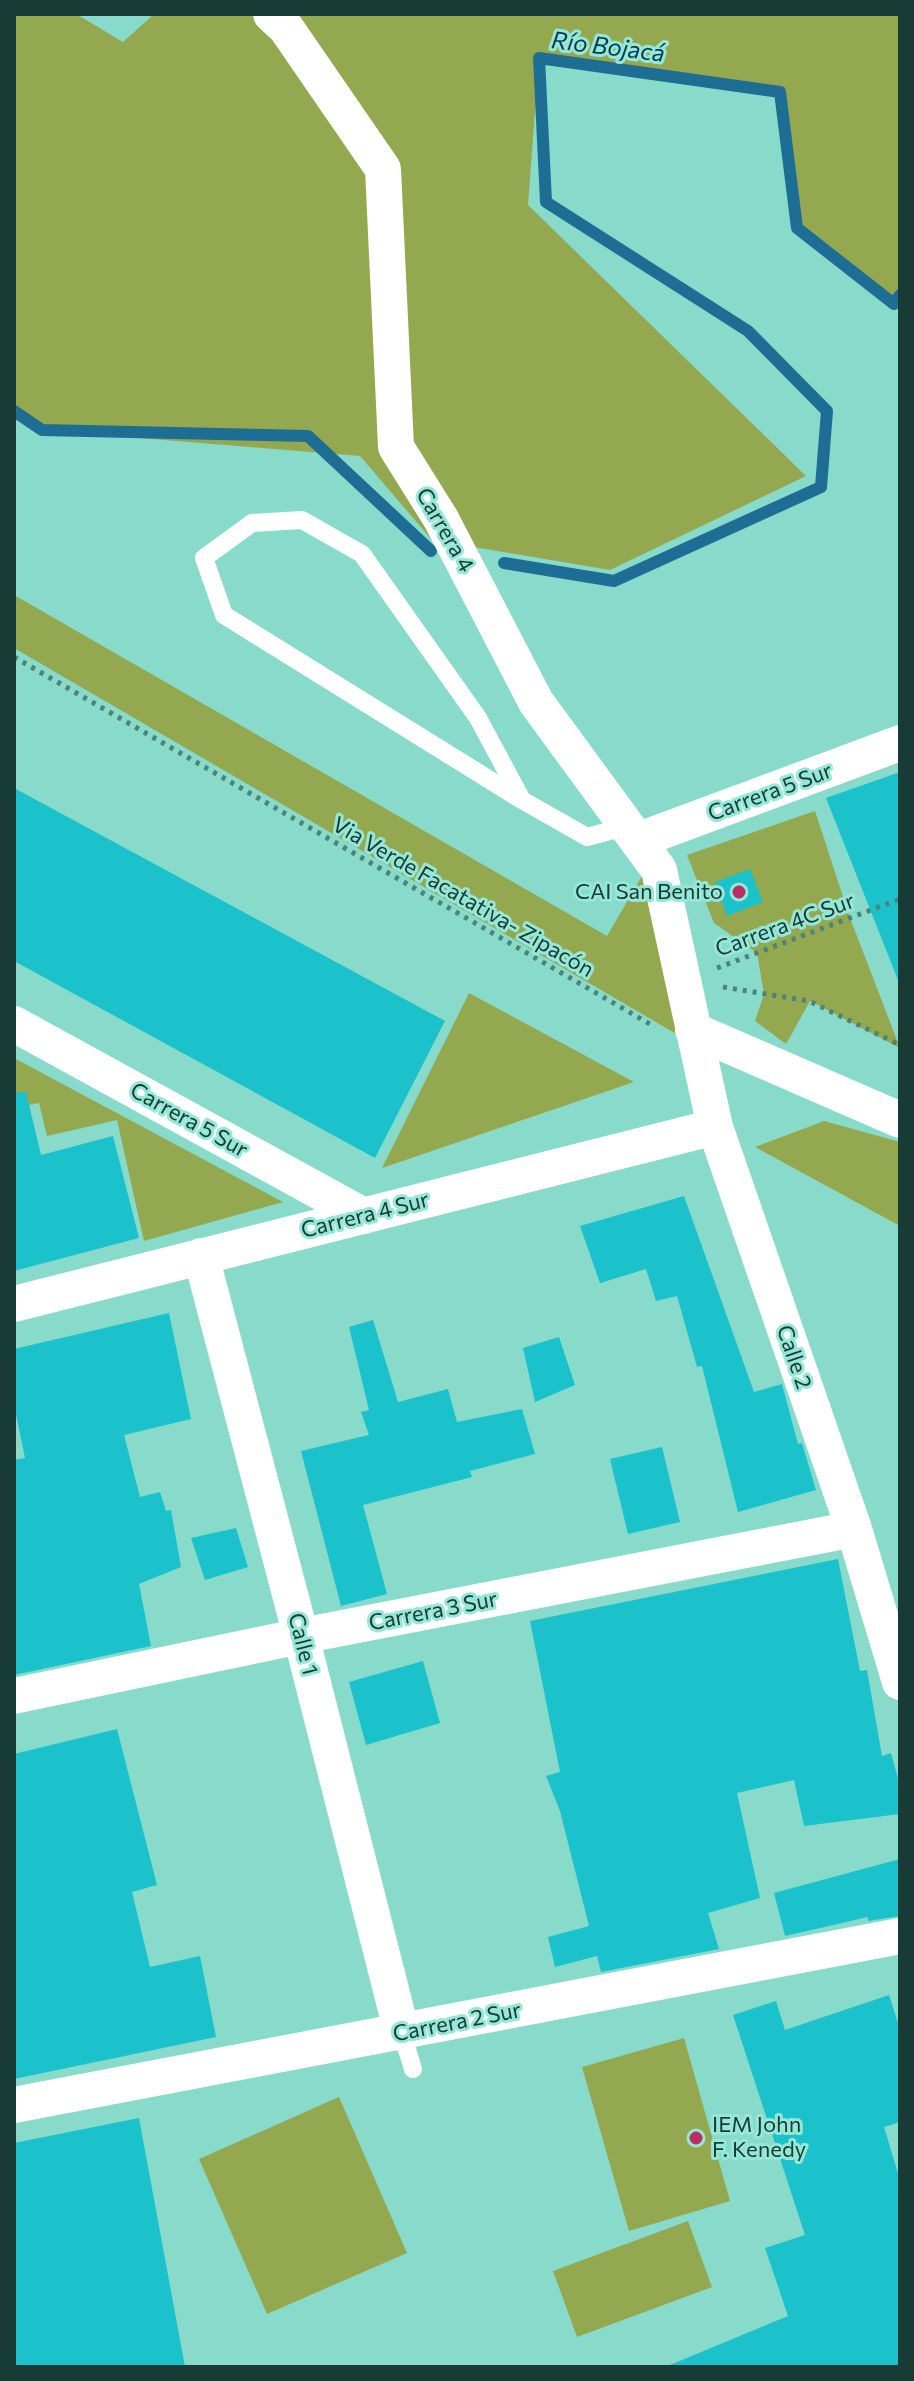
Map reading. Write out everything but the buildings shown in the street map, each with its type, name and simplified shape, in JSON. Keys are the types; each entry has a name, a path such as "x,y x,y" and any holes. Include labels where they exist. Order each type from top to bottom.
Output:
{"street":[{"name":"Carrera 4","path":"271,14 286,28 383,169 396,447 441,519 536,702 659,870 695,1041"},
{"name":"Carrera 5 Sur","path":"634,833 900,743"},
{"name":"Carrera 5 Sur","path":"14,1024 364,1216"},
{"path":"695,1041 900,1120"},
{"name":"Calle 2","path":"695,1041 715,1127 854,1529 900,1682"},
{"name":"Carrera 4 Sur","path":"14,1304 715,1127"},
{"name":"Calle 1","path":"201,1256 402,2033"},
{"name":"Carrera 3 Sur","path":"14,1696 301,1636 854,1529"},
{"name":"Carrera 2 Sur","path":"14,2105 900,1936"}],"lane":[{"path":"522,800 478,718 362,554 302,520 252,523 204,558 224,615 522,800 587,837 634,833"},
{"path":"402,2033 413,2069"}],"path":[{"name":"Via Verde Facatativa- Zipacón","path":"14,657 695,1041"},
{"name":"Carrera 4C Sur","path":"682,981 900,899"},
{"path":"682,981 809,1001 900,1045"}],"green space":[{"path":"14,14 76,14 123,42 154,14 900,14 900,295 894,304 797,228 780,92 539,58 528,205 806,476 610,570 432,540 360,456 42,430 14,411"},
{"path":"14,595 607,936 646,869 685,1039 14,648"},
{"path":"815,811 850,918 900,1048 810,1001 786,1044 755,1021 764,994 757,953 714,923 687,855"},
{"path":"469,993 634,1082 382,1168"},
{"path":"14,1058 283,1202 144,1241 117,1120 47,1136 39,1103 14,1108"},
{"path":"824,1121 900,1142 900,1226 755,1147"},
{"path":"684,2038 730,2201 629,2231 582,2067"},
{"path":"339,2097 407,2253 267,2314 199,2159"},
{"path":"688,2221 712,2287 577,2337 553,2271"}],"waterway":[{"name":"Río Bojacá","path":"504,563 614,581 821,487 827,411 748,331 546,202 539,58 780,92 797,228 894,304 900,295"},
{"name":"Río Bojacá","path":"14,411 42,430 308,436 431,551"}],"place":[{"name":"CAI San Benito","path":"739,892"},
{"name":"IEM John F. Kenedy","path":"696,2138"}]}
